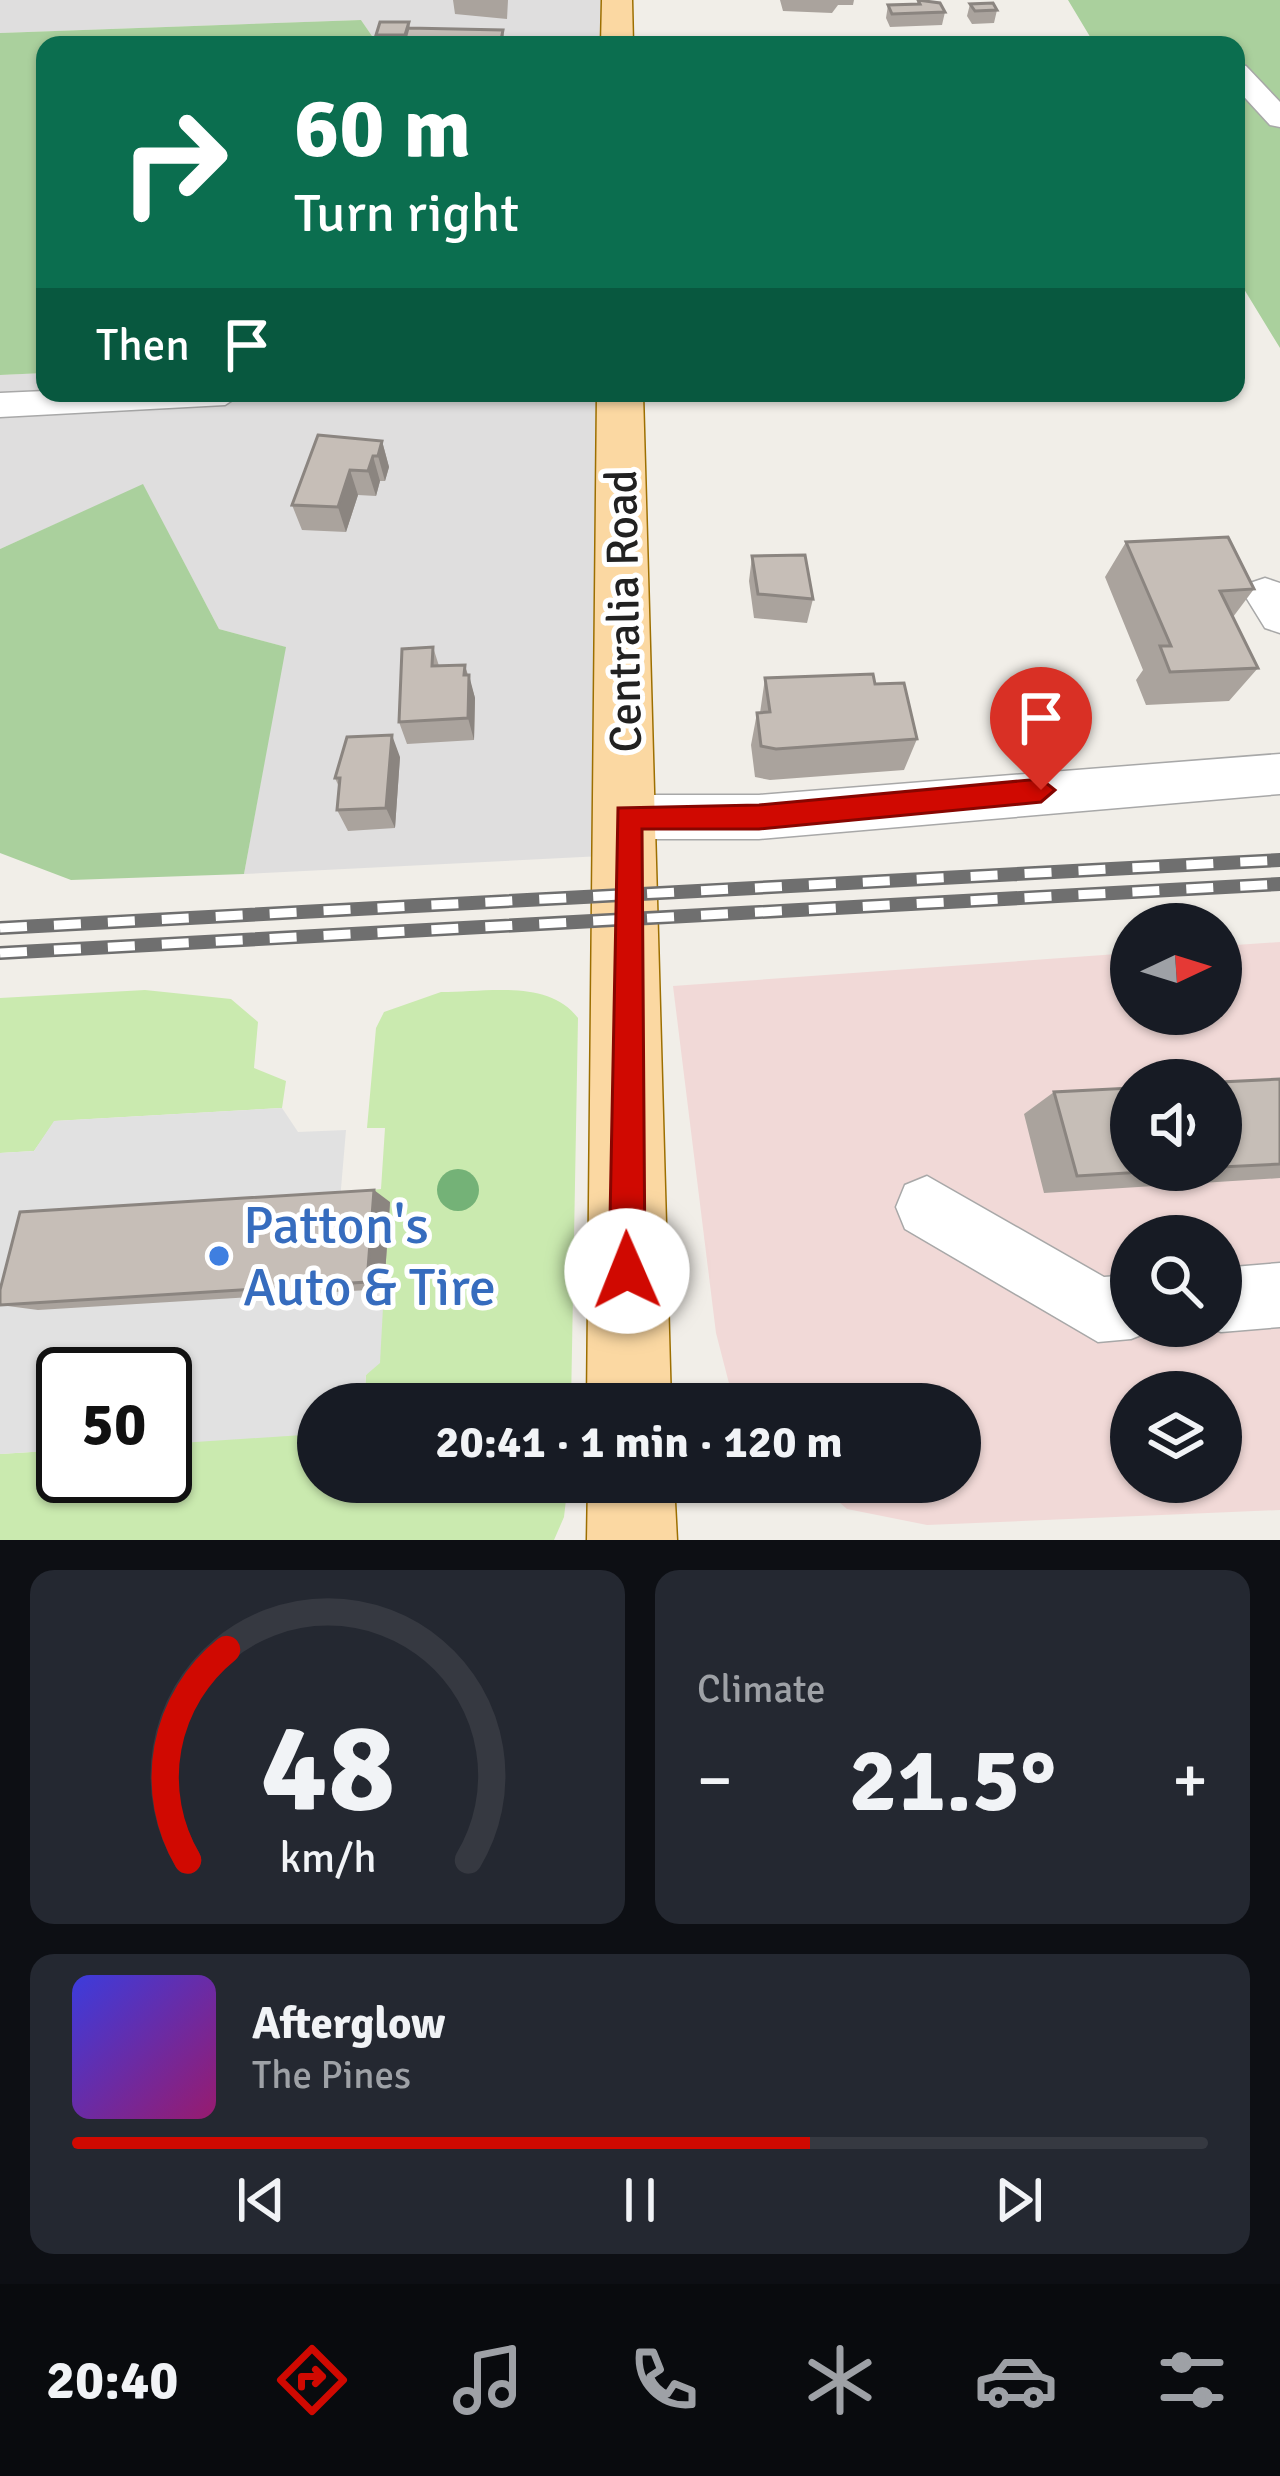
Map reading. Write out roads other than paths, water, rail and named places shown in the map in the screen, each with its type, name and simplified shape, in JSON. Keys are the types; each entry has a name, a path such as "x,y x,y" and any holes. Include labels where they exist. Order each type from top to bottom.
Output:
{"main road":[{"path":"617,0 617,36"},
{"name":"Centralia Road","path":"620,402 628,817 629,1383"},
{"path":"631,1503 632,1540"}],"street":[{"path":"1245,82 1280,119"},
{"path":"0,406 69,402"},
{"path":"628,817 759,817 1280,774"},
{"path":"927,1207 1099,1310 1110,1309"},
{"path":"1242,1298 1280,1295"}],"railway":[{"path":"0,928 1280,860"},
{"path":"0,953 1280,884"}],"place":[{"name":"Patton's Auto & Tire","path":"219,1256"}]}
